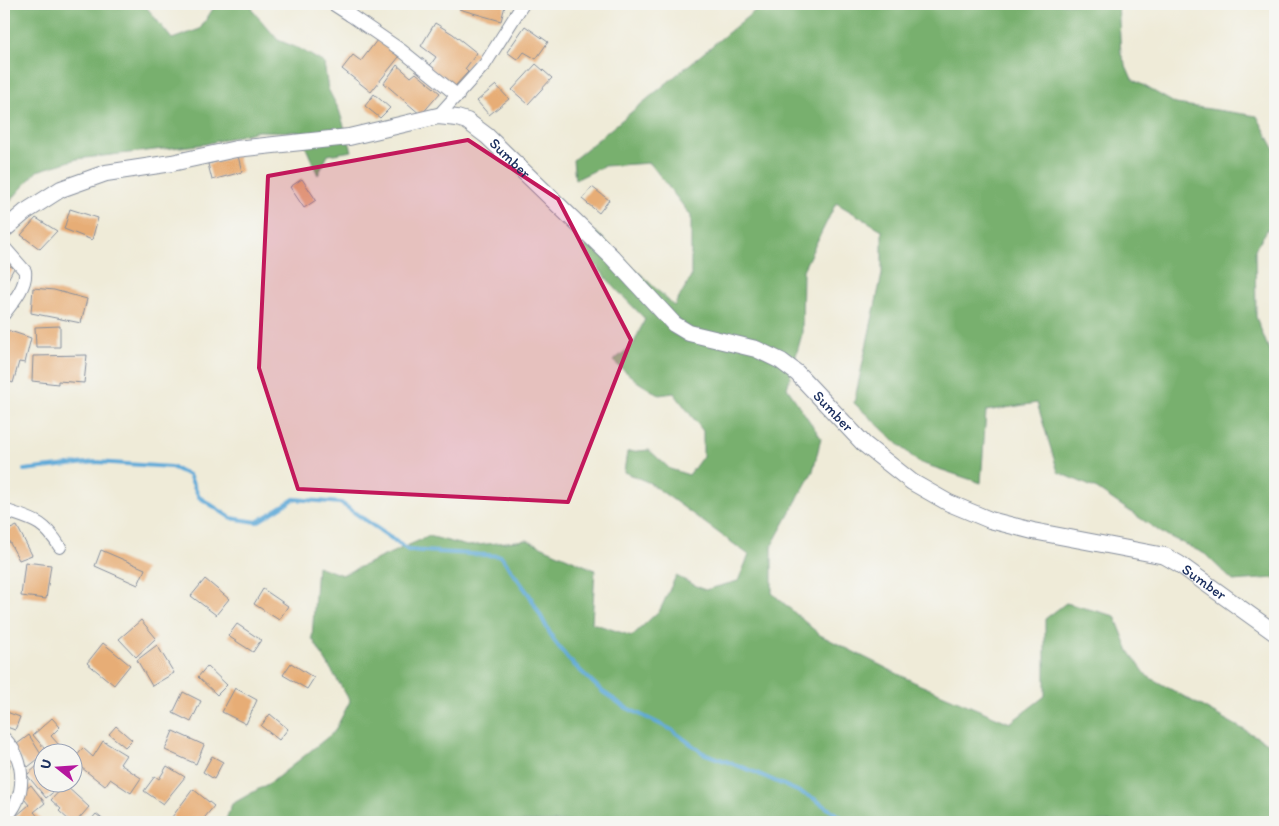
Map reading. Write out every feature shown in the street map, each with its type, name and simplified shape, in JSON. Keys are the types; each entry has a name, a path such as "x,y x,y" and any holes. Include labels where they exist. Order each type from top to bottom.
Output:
{"street":[{"path":"333,4 348,9 458,96"},
{"path":"4,230 48,196 94,176 172,163 236,148 349,137 438,116 485,64 523,4"},
{"name":"Sumber","path":"438,116 467,121 487,136 612,258 674,324 689,333 745,346 781,361 797,373 864,444 912,482 949,503 990,520 1033,532 1165,556 1275,633"},
{"path":"4,247 24,271 25,276 19,292 4,314"},
{"path":"4,510 42,524 49,530 60,547"},
{"path":"4,738 19,764 22,779 16,804 4,819"}],"highlighted area":[{"path":"468,140 558,199 631,340 568,502 298,489 259,368 268,176"}],"green space":[{"path":"4,4 144,4 172,39 200,29 216,4 254,4 252,10 278,40 300,49 324,63 328,89 339,110 352,151 328,155 318,175 299,132 258,131 206,144 77,159 37,171 4,208"},
{"path":"763,4 1118,4 1121,54 1132,79 1176,104 1257,116 1275,150 1275,218 1255,249 1256,317 1275,365 1275,578 1233,581 1205,554 1162,533 1097,489 1058,472 1037,403 986,411 981,483 918,462 854,403 882,274 882,230 836,203 803,270 802,334 787,388 821,438 813,471 772,545 772,593 820,635 918,684 1010,723 1045,696 1045,619 1066,603 1115,616 1129,651 1147,676 1275,747 1275,822 225,822 232,804 273,781 334,732 350,701 312,638 317,566 342,575 429,536 467,546 527,540 595,570 592,623 632,636 660,610 676,576 705,590 738,581 749,555 650,483 624,472 627,452 649,450 670,469 689,475 703,456 703,431 674,393 659,395 638,382 613,361 633,345 645,319 614,287 583,250 596,232 674,306 691,277 691,216 650,163 604,166 575,180 573,160"}],"building":[{"path":"461,4 500,4 505,6 501,21 459,9"},
{"path":"435,23 453,34 477,53 465,69 468,72 455,86 429,67 436,57 421,46"},
{"path":"525,26 548,42 536,59 524,52 518,60 507,52"},
{"path":"377,40 399,57 371,92 342,69 353,55 361,61"},
{"path":"536,64 552,78 528,104 512,90"},
{"path":"397,65 411,77 416,73 440,93 421,115 384,83"},
{"path":"496,85 509,99 489,115 477,101"},
{"path":"374,94 390,108 380,118 365,106"},
{"path":"238,156 242,172 212,180 208,164"},
{"path":"302,179 316,200 304,208 290,187"},
{"path":"592,187 609,200 599,213 582,199"},
{"path":"70,209 98,218 92,240 64,229"},
{"path":"36,218 57,231 40,249 21,235"},
{"path":"4,263 14,268 4,287"},
{"path":"33,288 54,290 87,299 81,323 31,313"},
{"path":"60,326 60,347 36,347 35,327"},
{"path":"4,329 31,338 25,363 19,362 13,383 4,379"},
{"path":"87,355 84,383 58,381 58,384 32,381 33,356"},
{"path":"17,526 32,555 19,560 4,532"},
{"path":"101,550 145,569 138,585 95,566"},
{"path":"25,562 51,565 46,599 21,596"},
{"path":"205,579 229,599 216,615 191,596"},
{"path":"263,589 288,606 279,620 254,604"},
{"path":"141,620 156,638 136,657 119,639"},
{"path":"237,624 261,640 253,652 228,636"},
{"path":"103,643 130,665 114,685 87,663"},
{"path":"157,645 174,673 152,686 137,660"},
{"path":"291,663 314,678 307,689 283,675"},
{"path":"207,666 227,685 217,695 198,677"},
{"path":"235,688 257,700 246,724 222,712"},
{"path":"183,692 201,701 191,722 173,713"},
{"path":"4,711 20,717 15,730 4,726"},
{"path":"270,714 288,729 279,740 261,726"},
{"path":"52,718 60,727 51,736 58,744 41,744 33,735"},
{"path":"116,726 132,740 125,747 109,734"},
{"path":"173,731 204,745 196,764 165,750"},
{"path":"29,735 35,744 32,744 32,764 28,767 13,747"},
{"path":"103,741 126,755 120,764 141,778 131,793 110,779 105,786 82,768 83,748 93,757"},
{"path":"212,756 223,762 214,779 203,772"},
{"path":"4,762 10,764 5,781 4,781"},
{"path":"167,766 185,777 163,804 144,791 155,776 159,779"},
{"path":"32,770 32,781 27,775"},
{"path":"31,785 32,794 38,794 45,803 34,812 43,822 9,822 29,805 20,794"},
{"path":"193,789 214,806 201,822 178,822 172,817"},
{"path":"43,794 51,794 46,798"},
{"path":"57,794 75,794 89,807 76,822 71,822 51,800"},
{"path":"96,814 106,822 89,822"}],"waterway":[{"path":"24,470 96,462 171,467 189,475 199,497 231,518 257,522 294,499 341,503 408,550 501,556 530,596 553,639 568,659 603,692 625,707 672,730 703,753 750,770 813,798 848,822"}]}
